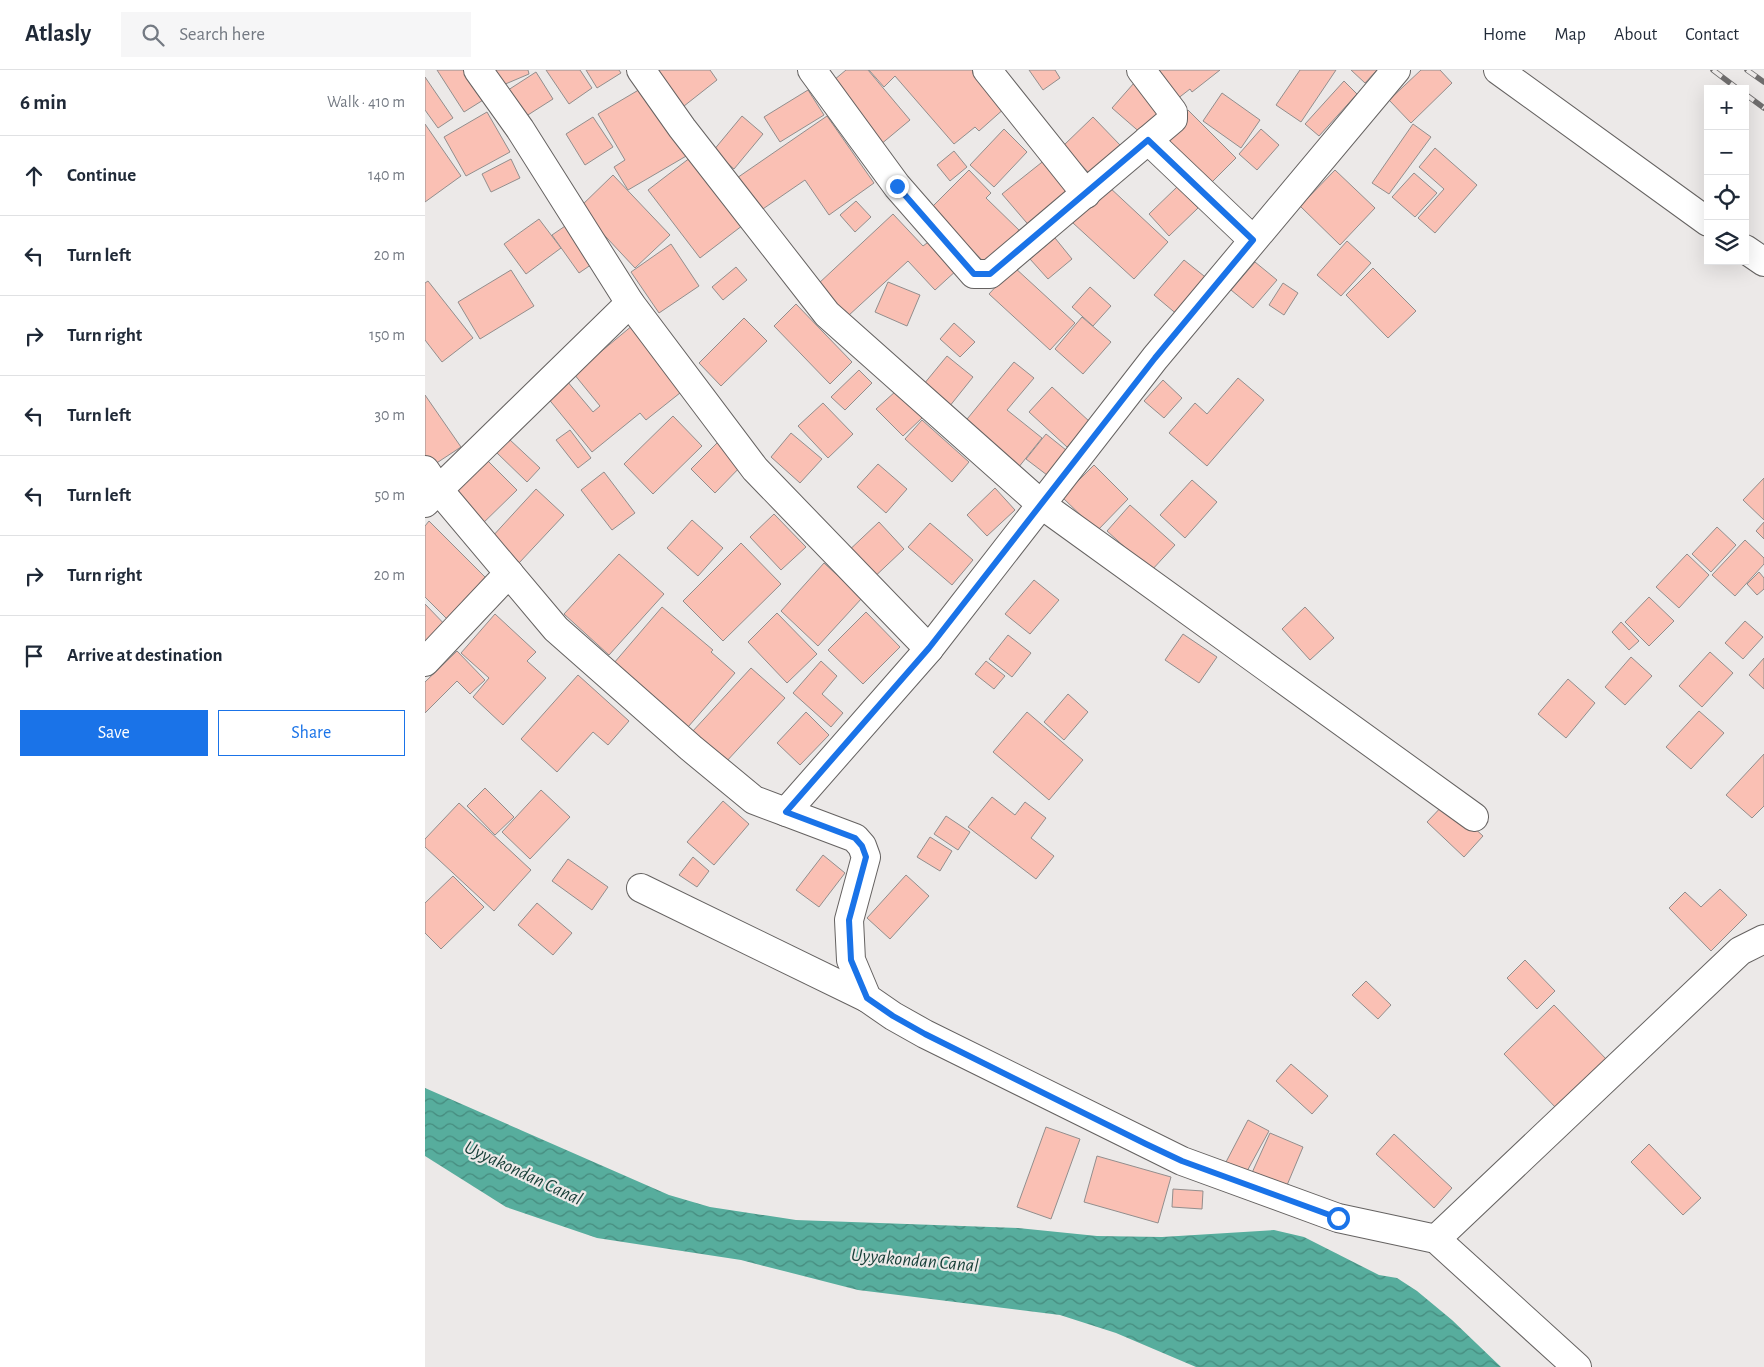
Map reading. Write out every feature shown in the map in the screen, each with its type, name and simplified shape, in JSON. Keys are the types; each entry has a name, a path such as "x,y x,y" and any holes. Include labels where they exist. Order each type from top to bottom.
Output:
{"street":[{"path":"478,70 520,129 630,303 755,469 929,648"},
{"path":"641,70 682,128 827,314 1042,505 1474,817"},
{"path":"812,70 897,186 974,274 990,274 1173,119 1173,112 1141,70"},
{"path":"987,70 1086,194"},
{"path":"786,812 929,648 1155,358 1396,70"},
{"path":"1498,70 1705,220"},
{"path":"1148,140 1253,240"},
{"path":"1749,252 1764,262"},
{"path":"630,303 429,487 509,573 556,629 691,748 754,800 855,838 862,846 866,857 849,920 851,960 867,998"},
{"path":"425,662 509,573"},
{"path":"641,888 867,998 893,1016 925,1034 1182,1161 1338,1218 1435,1239 1577,1367"},
{"path":"1435,1239 1740,951 1764,939"}],"water":[{"name":"Uyyakondan Canal","path":"425,1088 669,1195 710,1207 796,1220 1018,1228 1097,1236 1162,1237 1274,1230 1304,1237 1379,1275 1397,1278 1417,1291 1452,1320 1501,1367 1196,1367 1116,1333 1060,1315 858,1290 741,1260 597,1238 506,1207 425,1156"}],"building":[{"path":"437,70 470,70 488,97 464,112"},
{"path":"489,70 528,70 529,74 496,88"},
{"path":"546,70 580,70 592,88 569,104"},
{"path":"586,70 619,70 621,73 597,88"},
{"path":"660,70 710,70 717,80 679,110 652,77"},
{"path":"846,70 868,70 910,120 880,145 828,85"},
{"path":"869,70 974,70 1006,107 979,131 975,127 954,144 895,76 884,87"},
{"path":"1029,70 1055,70 1060,78 1043,90"},
{"path":"1147,70 1220,70 1192,92 1190,89 1172,103"},
{"path":"1300,70 1336,70 1301,122 1276,105"},
{"path":"1351,70 1377,70 1365,83"},
{"path":"1421,70 1440,70 1452,83 1411,123 1389,100"},
{"path":"536,72 553,99 520,120 502,94"},
{"path":"425,77 453,118 438,128 425,110"},
{"path":"1344,81 1357,94 1319,136 1305,124"},
{"path":"1134,83 1165,110 1143,135 1112,108"},
{"path":"647,85 688,155 628,190 614,167 625,160 598,114"},
{"path":"808,90 824,115 780,142 764,117"},
{"path":"1222,93 1260,120 1241,148 1203,121"},
{"path":"1188,110 1236,158 1208,186 1161,138"},
{"path":"487,112 510,152 466,176 444,137"},
{"path":"742,116 763,134 734,169 713,151"},
{"path":"827,116 874,183 829,215 805,180 757,213 734,180"},
{"path":"593,117 613,147 585,165 566,134"},
{"path":"1093,117 1120,145 1090,174 1063,146"},
{"path":"425,124 461,176 425,202"},
{"path":"1413,124 1431,137 1389,194 1372,183"},
{"path":"1004,129 1027,152 994,187 970,165"},
{"path":"1261,129 1279,145 1257,170 1239,154"},
{"path":"1435,148 1477,185 1435,233 1418,218 1444,189 1419,167"},
{"path":"954,151 967,167 950,181 937,165"},
{"path":"695,154 747,222 700,258 648,190"},
{"path":"511,159 520,178 491,192 482,174"},
{"path":"1046,159 1075,193 1032,229 1002,194"},
{"path":"969,170 991,193 986,198 1022,233 988,266 931,208"},
{"path":"1335,170 1375,208 1340,245 1300,206"},
{"path":"1414,173 1437,193 1415,217 1392,197"},
{"path":"613,175 670,235 635,268 579,208"},
{"path":"1108,186 1168,242 1134,279 1073,223"},
{"path":"1177,187 1198,208 1169,236 1149,214"},
{"path":"856,201 871,217 855,232 840,215"},
{"path":"893,214 923,246 931,240 958,269 935,290 908,261 848,316 818,284"},
{"path":"539,219 561,248 526,274 504,244"},
{"path":"571,222 598,260 579,273 552,235"},
{"path":"1055,238 1072,259 1048,279 1030,259"},
{"path":"1347,241 1371,263 1341,296 1317,275"},
{"path":"671,244 699,286 659,313 631,272"},
{"path":"1184,260 1209,280 1179,316 1154,295"},
{"path":"1255,262 1277,280 1253,308 1231,290"},
{"path":"736,267 747,280 723,300 712,287"},
{"path":"1014,267 1075,323 1050,350 989,294"},
{"path":"1373,268 1416,311 1388,338 1346,295"},
{"path":"511,270 534,306 480,339 458,302"},
{"path":"428,281 473,338 442,362 425,340 425,283"},
{"path":"888,282 920,295 907,326 875,312"},
{"path":"1283,283 1298,293 1284,315 1269,305"},
{"path":"1090,287 1111,306 1093,326 1072,307"},
{"path":"796,304 852,362 830,384 774,326"},
{"path":"1082,317 1111,342 1083,374 1055,349"},
{"path":"744,318 767,341 721,386 699,363"},
{"path":"954,323 975,342 960,357 940,339"},
{"path":"633,325 685,389 646,420 640,413 592,452 547,397 567,381 593,412 600,406 574,374"},
{"path":"947,356 973,377 945,412 919,390"},
{"path":"1014,362 1034,378 1007,410 1042,438 1018,468 963,424"},
{"path":"859,370 872,383 845,410 831,397"},
{"path":"1238,378 1264,400 1207,466 1169,433 1195,403 1207,414"},
{"path":"1163,380 1182,398 1164,418 1144,401"},
{"path":"1052,387 1090,422 1067,447 1029,412"},
{"path":"896,391 922,418 903,436 876,409"},
{"path":"425,395 461,447 432,466 425,456"},
{"path":"823,403 853,434 828,458 798,426"},
{"path":"673,416 702,446 653,494 624,464"},
{"path":"922,420 969,462 952,482 905,439"},
{"path":"570,430 591,458 578,468 556,440"},
{"path":"791,433 822,459 800,483 771,457"},
{"path":"1046,434 1066,450 1047,475 1026,459"},
{"path":"509,439 540,468 527,482 496,452"},
{"path":"719,441 743,464 715,493 691,469"},
{"path":"487,460 517,490 477,529 447,499"},
{"path":"878,464 907,489 886,513 857,487"},
{"path":"1094,465 1128,499 1097,531 1062,497"},
{"path":"604,472 635,513 612,530 581,490"},
{"path":"1764,478 1764,520 1743,500"},
{"path":"1192,480 1217,502 1185,538 1160,515"},
{"path":"995,488 1015,510 987,536 967,515"},
{"path":"536,489 564,515 519,563 491,538"},
{"path":"1130,505 1175,545 1151,571 1107,531"},
{"path":"774,514 806,547 781,570 750,537"},
{"path":"692,520 723,548 698,576 667,548"},
{"path":"429,521 492,584 452,624 425,597 425,526"},
{"path":"879,522 904,549 869,582 844,555"},
{"path":"1764,522 1764,539 1756,531"},
{"path":"930,523 973,560 952,585 908,547"},
{"path":"1717,527 1736,545 1711,572 1692,554"},
{"path":"1745,540 1764,558 1764,564 1735,596 1712,575"},
{"path":"741,543 781,584 723,641 683,601"},
{"path":"619,554 664,594 609,655 564,614"},
{"path":"1687,554 1709,575 1679,608 1656,587"},
{"path":"824,563 862,598 818,646 781,611"},
{"path":"1759,572 1764,578 1764,589 1757,595 1747,584"},
{"path":"1034,580 1059,600 1030,634 1005,614"},
{"path":"1649,597 1674,621 1649,646 1625,622"},
{"path":"425,604 451,631 425,656"},
{"path":"662,607 713,650 711,652 735,673 688,727 614,663"},
{"path":"1305,607 1334,638 1310,660 1282,629"},
{"path":"866,612 900,647 863,684 828,650"},
{"path":"777,613 817,654 787,683 748,642"},
{"path":"495,614 536,652 527,661 546,678 503,725 473,697 489,678 461,653"},
{"path":"1745,621 1763,637 1743,659 1725,643"},
{"path":"1621,622 1639,641 1629,650 1612,632"},
{"path":"1183,634 1217,657 1199,683 1165,660"},
{"path":"1008,635 1031,653 1012,677 989,659"},
{"path":"457,651 485,680 470,694 457,681 425,713 425,682"},
{"path":"1710,652 1733,673 1702,707 1679,686"},
{"path":"1631,657 1652,676 1625,705 1605,687"},
{"path":"1764,658 1764,689 1749,675"},
{"path":"821,661 837,676 822,694 843,713 831,727 793,693"},
{"path":"986,661 1005,676 994,689 975,674"},
{"path":"751,668 785,698 725,763 692,732"},
{"path":"578,675 629,721 608,745 593,732 557,772 521,739"},
{"path":"1568,679 1595,703 1566,738 1538,714"},
{"path":"1068,694 1088,712 1064,740 1044,722"},
{"path":"1699,711 1724,733 1691,769 1666,747"},
{"path":"806,712 829,735 800,765 777,743"},
{"path":"1027,712 1083,760 1049,800 993,752"},
{"path":"1764,754 1764,806 1752,818 1726,795"},
{"path":"485,788 514,817 495,835 467,806"},
{"path":"541,790 570,817 530,859 502,832"},
{"path":"992,797 1015,815 1025,802 1046,818 1031,838 1054,856 1036,879 968,827"},
{"path":"723,801 749,824 714,865 687,842"},
{"path":"1446,802 1483,836 1464,857 1427,822"},
{"path":"459,803 531,870 494,911 425,847 425,839"},
{"path":"946,816 970,832 958,850 934,834"},
{"path":"930,837 952,851 940,871 917,857"},
{"path":"823,855 845,873 819,907 796,890"},
{"path":"693,857 709,871 697,887 679,875"},
{"path":"568,859 608,887 592,910 552,881"},
{"path":"906,875 929,896 890,939 867,918"},
{"path":"453,876 484,907 441,949 425,933 425,903"},
{"path":"1720,889 1747,915 1711,951 1669,908 1685,892 1701,907"},
{"path":"537,903 572,933 553,955 518,925"},
{"path":"1525,960 1555,991 1537,1009 1507,978"},
{"path":"1366,981 1391,1005 1378,1019 1352,995"},
{"path":"1554,1005 1608,1061 1558,1110 1504,1054"},
{"path":"1291,1064 1328,1096 1312,1114 1276,1081"},
{"path":"1248,1120 1269,1131 1246,1173 1226,1162"},
{"path":"1046,1127 1080,1139 1051,1219 1017,1207"},
{"path":"1270,1133 1303,1147 1285,1190 1251,1175"},
{"path":"1394,1134 1452,1188 1434,1208 1376,1154"},
{"path":"1649,1144 1701,1198 1683,1215 1631,1162"},
{"path":"1097,1156 1171,1177 1158,1223 1084,1202"},
{"path":"1173,1189 1203,1191 1202,1209 1172,1207"}],"railway":[{"path":"1713,70 1733,85"},
{"path":"1747,70 1764,82"},
{"path":"1749,97 1764,108"}],"route":[{"path":"897,186 974,274 990,274 1148,140 1253,240 1155,358 929,648 786,812 855,838 862,846 866,857 849,920 851,960 867,998 893,1016 925,1034 1182,1161 1338,1218"}]}
